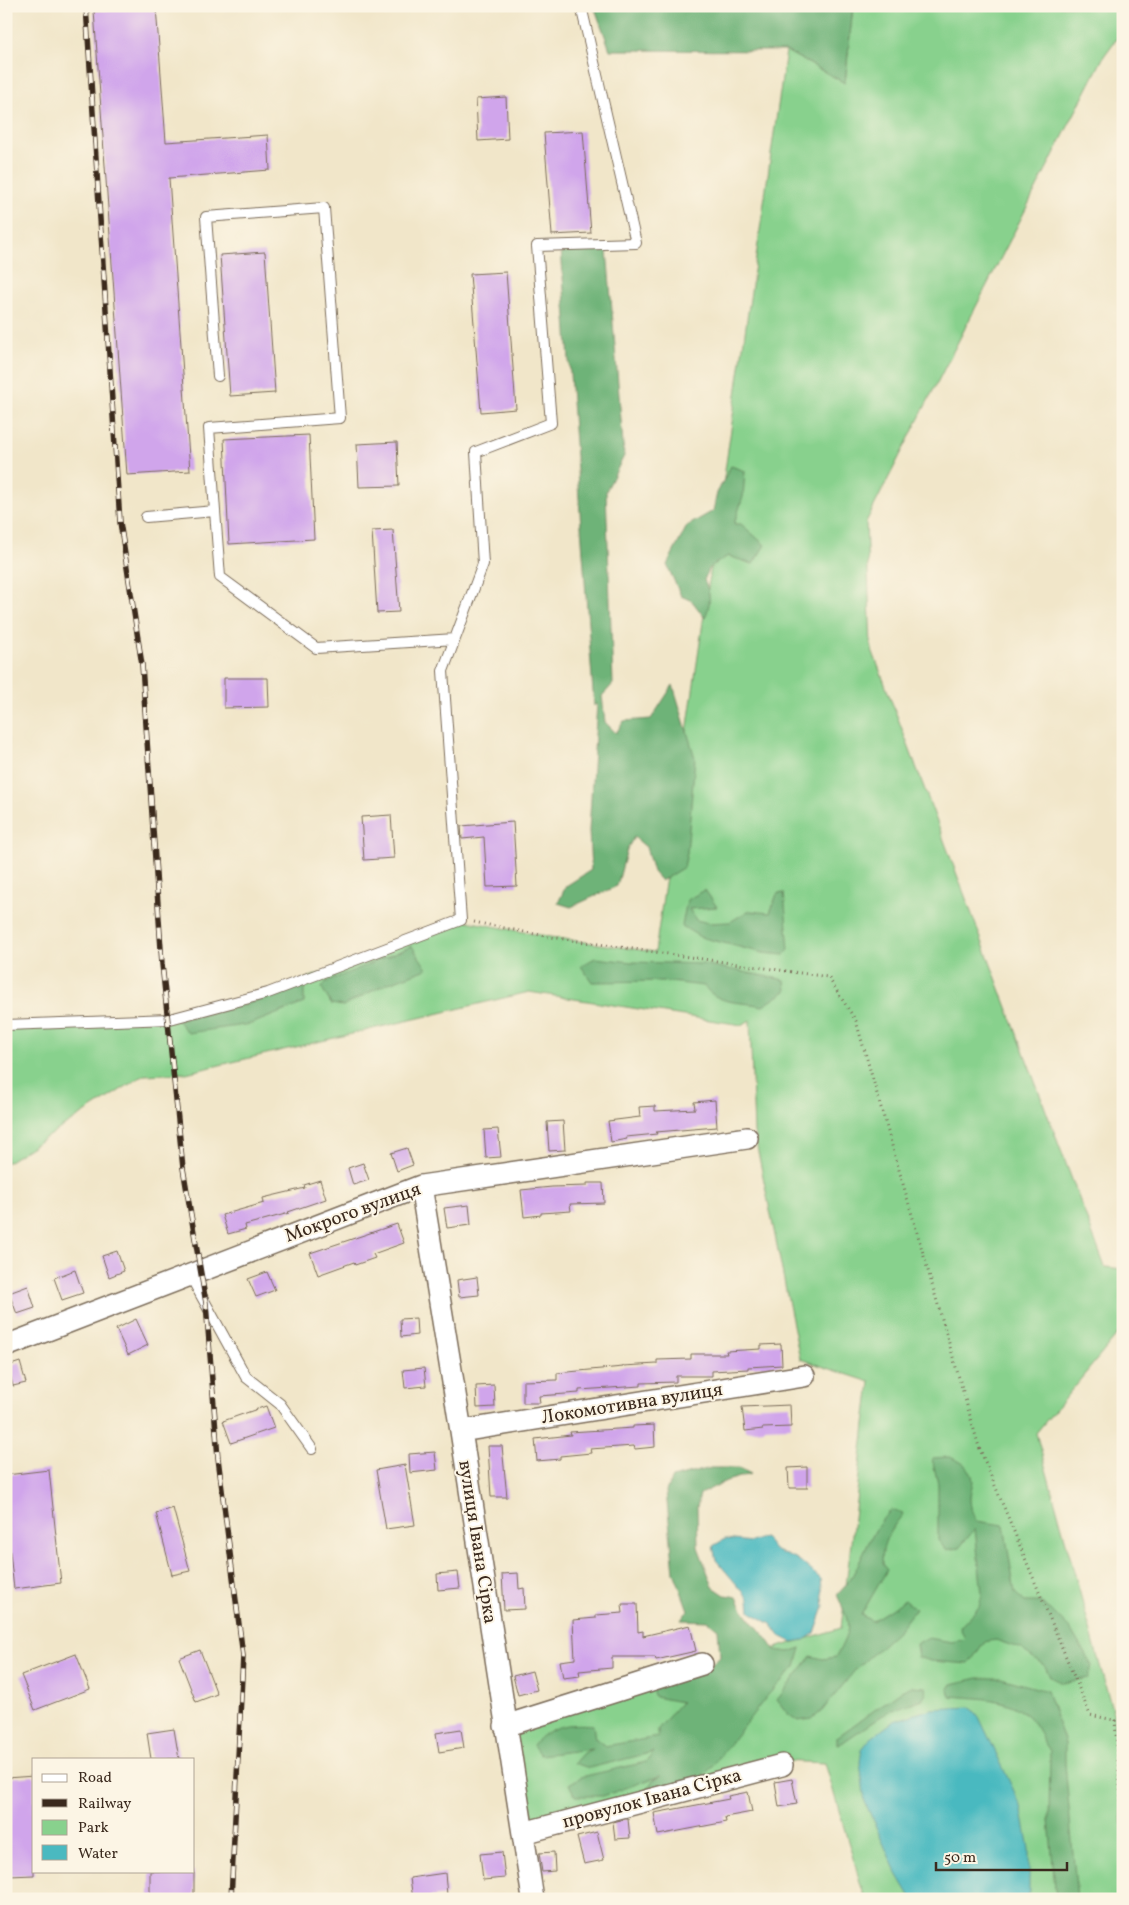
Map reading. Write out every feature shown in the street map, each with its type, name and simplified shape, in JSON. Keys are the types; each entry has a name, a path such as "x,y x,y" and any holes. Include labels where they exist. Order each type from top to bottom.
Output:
{"street":[{"name":"Мокрого вулиця","path":"6,1346 420,1186 747,1138"},
{"name":"вулиця Івана Сірка","path":"420,1186 461,1431 533,1899"},
{"name":"Локомотивна вулиця","path":"461,1431 804,1376"},
{"path":"505,1726 702,1664"},
{"name":"провулок Івана Сірка","path":"523,1833 782,1764"}],"lane":[{"path":"6,1025 170,1019 268,993 461,920 443,671 483,564 476,452 550,424 537,246 636,243 581,6"},
{"path":"218,376 206,217 324,208 340,418 209,428 220,577 316,648 455,639"},
{"path":"146,517 215,511"},
{"path":"190,1275 246,1377 280,1404 312,1449"}],"path":[{"path":"461,920 550,937 828,978 856,1021 978,1447 1090,1715 1123,1722"},
{"path":"1114,1720 1123,1827"}],"green space":[{"path":"594,6 853,6 845,83 786,51 610,50"},
{"path":"853,6 1123,6 1123,30 1104,56 866,522 871,647 1105,1267 1123,1269 1123,1328 1036,1433 1115,1720 1123,1827 1123,1899 865,1899 825,1763 781,1761 535,1826 511,1729 841,1628 870,1382 800,1359 754,1132 750,1020 742,1025 529,992 186,1073 144,1075 6,1163 6,1025 170,1019 268,993 461,920 550,937 655,952 786,51 845,83"},
{"path":"561,249 607,250 624,456 606,491 613,684 602,696 605,722 616,733 624,721 651,719 673,685 695,758 687,853 684,867 661,881 653,872 646,847 634,837 627,849 617,886 571,907 558,903 566,886 591,870 589,831 597,703 594,706"},
{"path":"731,466 745,471 743,497 734,524 741,524 765,545 753,564 728,556 710,567 704,580 709,599 705,618 692,601 681,596 667,565 687,526 713,511 717,493"},
{"path":"705,890 717,907 689,909 696,920 709,923 730,922 748,911 770,913 777,894 784,893 789,950 784,955 763,953 700,937 682,926 687,900"},
{"path":"412,946 427,969 386,984 343,1006 331,1004 322,988 326,982"},
{"path":"595,958 632,962 702,964 785,980 786,991 763,1006 724,1000 717,997 704,986 662,981 592,982 581,966"},
{"path":"304,986 304,1003 251,1024 188,1033 177,1020 231,1009"},
{"path":"949,1457 958,1460 971,1472 973,1481 970,1503 976,1521 1004,1525 1015,1593 1025,1602 1039,1602 1051,1610 1071,1630 1092,1666 1088,1678 1062,1683 1050,1677 1045,1666 1021,1649 996,1640 984,1642 969,1664 931,1661 918,1657 916,1644 927,1638 952,1642 965,1639 960,1627 979,1607 982,1594 975,1529 959,1548 946,1550 938,1540 938,1484 932,1458"},
{"path":"711,1468 739,1468 751,1474 726,1481 700,1494 697,1507 698,1547 713,1587 725,1595 737,1597 740,1605 775,1650 789,1652 801,1648 796,1666 768,1695 710,1769 692,1788 646,1791 653,1780 662,1775 603,1796 575,1796 569,1784 581,1777 646,1762 654,1752 589,1768 574,1763 583,1753 592,1749 540,1755 533,1745 539,1738 552,1729 575,1724 593,1725 595,1738 605,1746 658,1737 658,1729 681,1702 655,1697 649,1685 701,1674 720,1656 718,1629 708,1621 681,1620 688,1610 674,1572 666,1491 672,1478"},
{"path":"891,1510 903,1514 890,1531 883,1549 882,1564 887,1570 861,1615 872,1621 905,1600 915,1609 899,1630 856,1669 822,1711 812,1719 798,1721 788,1714 777,1700 811,1656 823,1659 836,1657 845,1639 848,1626 845,1613 837,1595 852,1575 876,1530"},
{"path":"978,1678 1001,1678 1047,1691 1065,1743 1065,1763 1077,1899 1056,1899 1049,1820 1050,1751 1034,1724 1017,1708 985,1699 950,1696 948,1690 952,1684"},
{"path":"912,1686 925,1687 926,1694 923,1699 889,1711 843,1742 837,1744 837,1737 901,1691"}],"water":[{"path":"764,1537 774,1550 800,1561 821,1579 824,1607 815,1633 804,1640 792,1642 780,1636 771,1624 750,1612 749,1599 716,1560 713,1546 725,1539 751,1542"},
{"path":"971,1707 979,1717 1021,1806 1029,1849 1029,1899 912,1899 896,1872 865,1802 860,1762 862,1749 870,1739 894,1721 931,1709"}],"building":[{"path":"156,7 166,142 268,135 270,170 169,178 190,471 127,475 94,11"},
{"path":"506,97 508,139 478,141 476,99"},
{"path":"583,131 591,233 552,235 544,133"},
{"path":"265,252 275,393 230,396 220,255"},
{"path":"506,272 516,409 481,412 470,274"},
{"path":"309,435 314,539 229,544 224,439"},
{"path":"397,442 399,486 359,487 357,444"},
{"path":"393,530 399,612 377,613 372,531"},
{"path":"224,678 268,678 269,707 224,708"},
{"path":"391,815 394,858 364,860 361,817"},
{"path":"513,822 517,886 487,887 484,837 462,839 461,826"},
{"path":"715,1100 717,1127 656,1132 657,1134 626,1137 627,1139 611,1142 608,1121 640,1117 639,1107 655,1106 655,1111 695,1109 694,1102"},
{"path":"563,1121 565,1150 549,1151 547,1122"},
{"path":"498,1129 501,1157 486,1158 484,1130"},
{"path":"407,1148 413,1165 397,1171 391,1153"},
{"path":"363,1163 369,1180 353,1185 348,1168"},
{"path":"320,1180 326,1199 289,1213 245,1225 246,1229 228,1234 222,1215 264,1203 263,1198 305,1188 304,1185"},
{"path":"587,1183 603,1183 604,1203 570,1204 571,1211 541,1213 541,1215 524,1217 521,1190 587,1186"},
{"path":"469,1205 471,1225 447,1228 444,1208"},
{"path":"397,1224 404,1243 373,1254 375,1258 355,1265 354,1262 318,1275 310,1253"},
{"path":"117,1251 124,1271 109,1277 102,1256"},
{"path":"75,1270 83,1293 62,1300 54,1278"},
{"path":"267,1272 275,1290 256,1297 248,1279"},
{"path":"477,1277 479,1295 459,1297 457,1280"},
{"path":"28,1286 35,1308 17,1314 9,1293"},
{"path":"416,1318 417,1335 401,1337 400,1319"},
{"path":"136,1319 148,1345 128,1355 116,1329"},
{"path":"781,1344 782,1365 712,1371 712,1376 676,1376 676,1382 641,1383 641,1386 579,1390 579,1393 539,1396 540,1403 523,1403 523,1381 557,1380 557,1373 657,1364 657,1360 691,1359 691,1354 727,1354 726,1351 761,1349 761,1345"},
{"path":"20,1362 26,1383 13,1386 8,1366"},
{"path":"424,1368 426,1386 405,1388 403,1370"},
{"path":"494,1385 495,1407 477,1408 476,1386"},
{"path":"790,1405 791,1427 745,1431 742,1407"},
{"path":"266,1406 274,1428 231,1443 223,1421"},
{"path":"654,1425 655,1447 635,1449 634,1446 590,1449 591,1453 560,1456 560,1459 537,1461 535,1439 571,1435 570,1432"},
{"path":"488,1446 502,1446 507,1497 491,1497"},
{"path":"435,1452 437,1470 410,1473 409,1454"},
{"path":"405,1465 415,1525 386,1529 376,1470"},
{"path":"807,1467 807,1488 789,1488 788,1468"},
{"path":"49,1470 61,1583 14,1589 6,1516 6,1475"},
{"path":"173,1508 190,1571 172,1575 156,1513"},
{"path":"458,1572 460,1588 438,1590 437,1574"},
{"path":"518,1573 519,1589 524,1588 525,1609 504,1610 502,1574"},
{"path":"622,1604 637,1604 638,1632 643,1631 643,1636 690,1625 696,1651 656,1660 655,1657 612,1657 612,1668 579,1671 580,1676 563,1678 560,1661 575,1659 573,1620 596,1618 596,1615 623,1613"},
{"path":"200,1650 217,1694 196,1702 179,1658"},
{"path":"76,1654 90,1689 35,1710 21,1675"},
{"path":"532,1671 537,1690 518,1695 513,1676"},
{"path":"174,1729 179,1758 151,1758 147,1733"},
{"path":"461,1729 464,1748 439,1752 436,1733"},
{"path":"32,1776 32,1872 34,1872 34,1875 10,1876 6,1822 6,1778"},
{"path":"792,1779 797,1804 779,1807 775,1782"},
{"path":"748,1792 752,1812 725,1817 726,1822 658,1835 654,1813 729,1799 728,1796"},
{"path":"628,1819 630,1838 615,1839 613,1822"},
{"path":"597,1832 604,1860 584,1864 577,1837"},
{"path":"502,1852 505,1878 483,1880 480,1854"},
{"path":"554,1852 555,1871 542,1872 539,1853"},
{"path":"150,1872 194,1872 194,1899 150,1899"},
{"path":"445,1873 447,1895 413,1899 410,1878"}],"railway":[{"path":"86,6 120,522 142,665 162,964 183,1168 206,1303 218,1458 243,1656 231,1899"}]}
